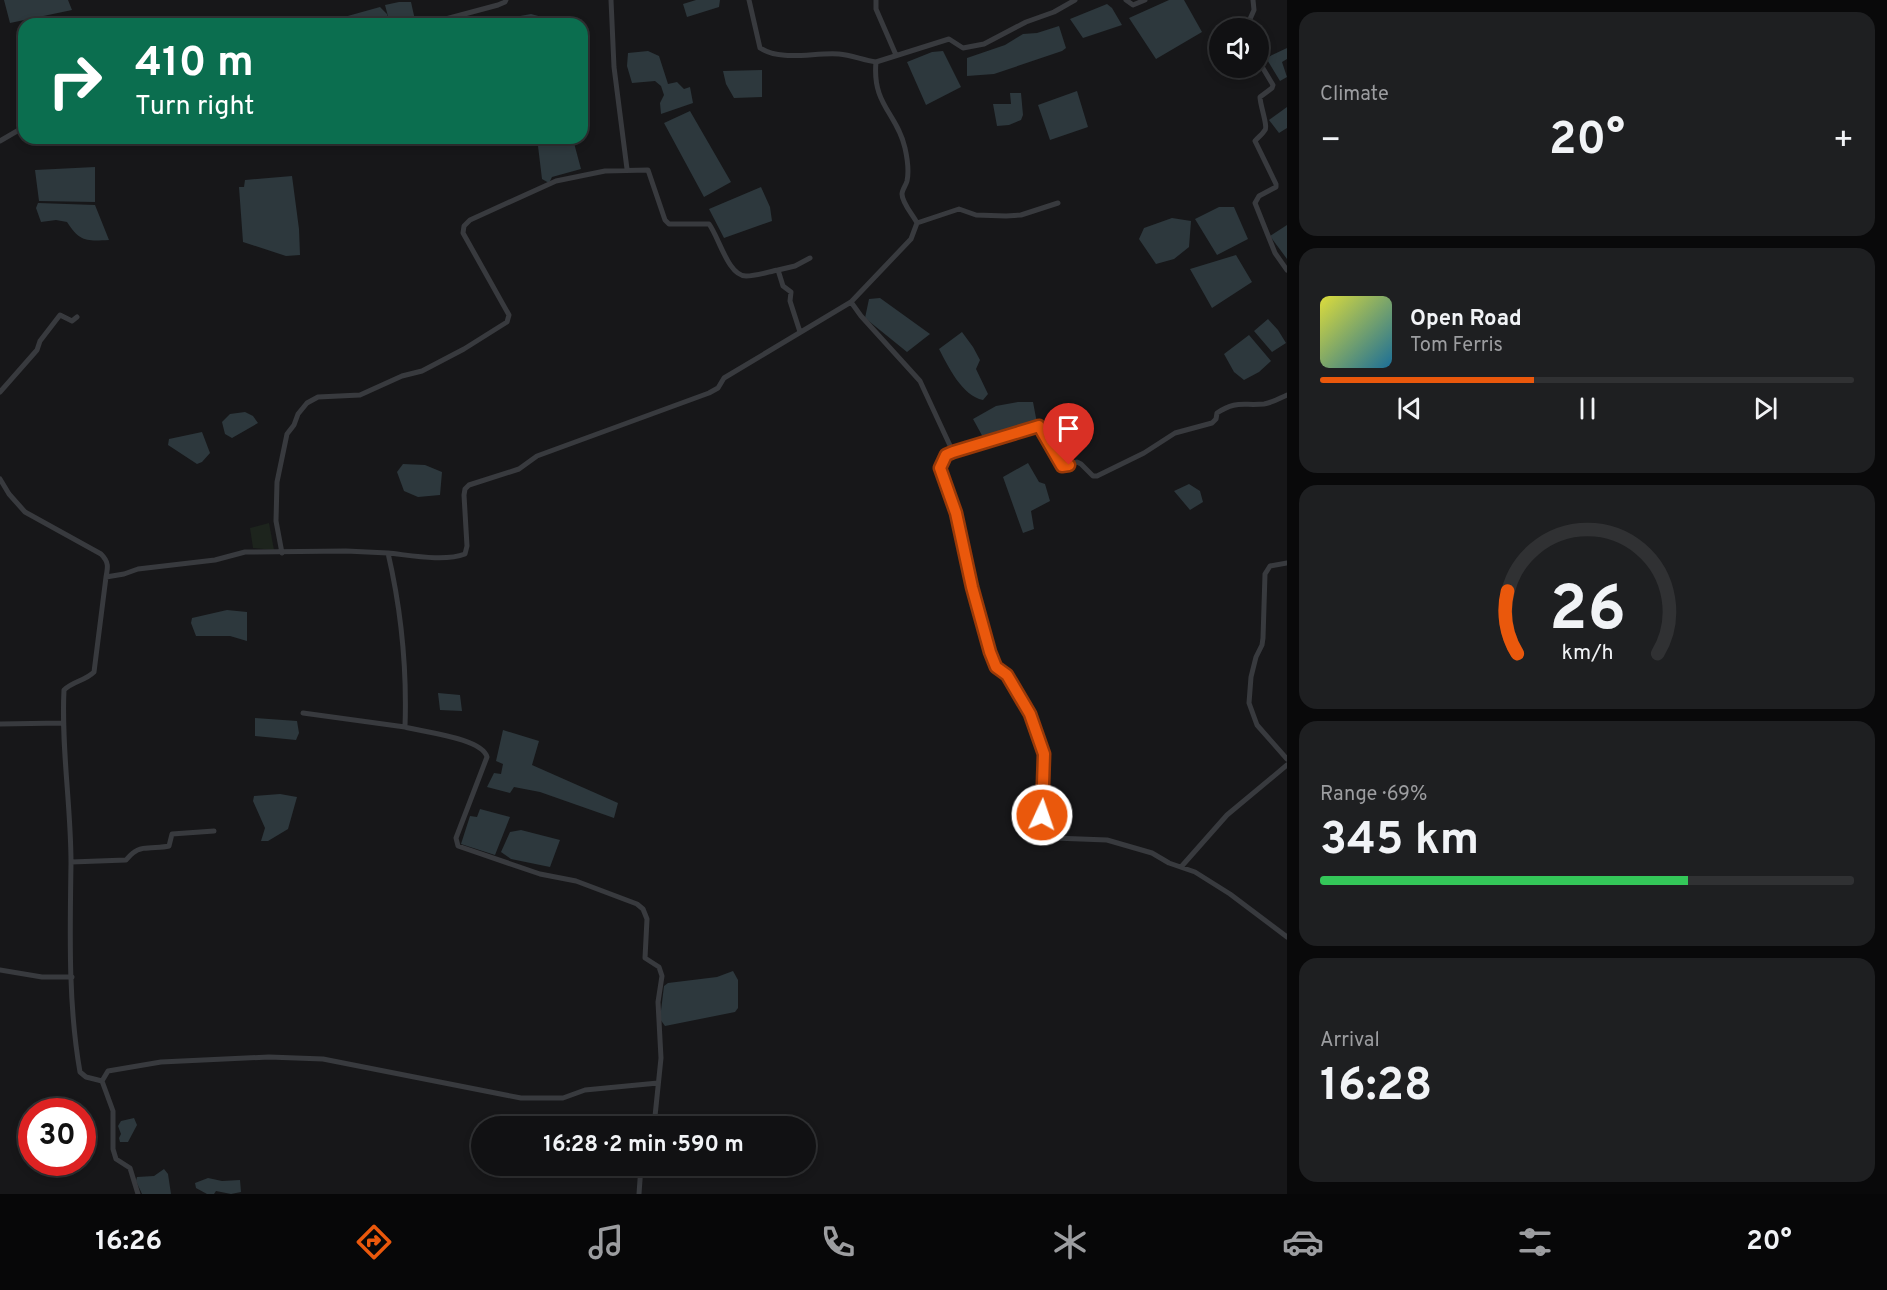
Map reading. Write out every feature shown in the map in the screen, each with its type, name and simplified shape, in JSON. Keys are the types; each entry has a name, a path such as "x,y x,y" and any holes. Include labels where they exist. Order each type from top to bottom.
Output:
{"street":[{"path":"449,18 498,5 506,0"},
{"path":"611,0 614,67 627,169"},
{"path":"750,0 760,48 767,52 778,55 840,54 876,62 950,39 963,48 984,44 1075,0"},
{"path":"876,0 876,9 896,55"},
{"path":"1126,0 1133,5 1145,0"},
{"path":"1250,18 1254,10 1253,0"},
{"path":"876,62 875,80 880,99 901,133 906,150 908,175 902,194 917,223"},
{"path":"1268,78 1273,86 1260,97 1262,113 1267,126 1255,141 1276,187 1259,196 1255,203 1275,253 1287,270"},
{"path":"0,141 18,130"},
{"path":"282,553 276,521 277,482 287,434 307,403 318,397 360,395 402,376 422,371 464,349 507,322 509,315 463,233 464,226 470,220 556,181 581,174 627,169 648,170 665,220 669,224 709,224 732,268 740,275 747,276 795,266 810,258"},
{"path":"917,223 959,209 976,214 1006,216 1021,215 1058,203"},
{"path":"105,577 138,569 215,560 245,552 346,551 458,557 465,554 464,495 469,485 519,469 537,456 718,388 724,378 851,302 911,239 917,223"},
{"path":"778,270 783,286 790,292 790,302 800,332"},
{"path":"851,302 920,381 953,452"},
{"path":"0,392 37,350 40,341 60,315 72,321 77,317"},
{"path":"1039,426 1062,466 1077,462 1096,476 1144,453 1175,433 1212,423 1217,413 1226,407 1237,403 1267,404 1287,395"},
{"path":"1054,419 1039,426 946,455 940,468 956,513 981,624 996,667 1007,675 1030,714 1044,754 1041,809 1044,827 1054,838 1107,840 1127,844 1195,872 1230,894 1287,937"},
{"path":"0,479 9,494 25,512 102,554 108,567 94,672 89,678 71,683 64,690 62,723 71,862 74,1032 80,1072 86,1077 102,1081"},
{"path":"388,553 393,575 403,657 407,703 405,727"},
{"path":"1287,563 1270,567 1265,574 1263,645 1254,663 1249,697 1250,708 1257,725 1287,759"},
{"path":"303,713 405,727 447,736 480,747 488,757 456,838 458,846 540,874 576,880 629,900 643,909 647,919 645,958 659,967 662,976 658,1002 661,1058 655,1116"},
{"path":"0,724 62,723"},
{"path":"1181,867 1227,815 1287,765"},
{"path":"71,862 126,860 132,853 143,848 169,846 172,834 214,831"},
{"path":"0,970 42,977 72,977"},
{"path":"138,1194 130,1168 116,1159 113,1149 112,1111 102,1081 108,1071 161,1062 269,1057 323,1059 521,1098 563,1098 585,1089 658,1083"},
{"path":"639,1194 640,1176"}],"shaded area":[{"path":"4,0 68,0 72,10 34,18 18,18 18,21 10,23"},
{"path":"696,0 720,0 719,7 687,17 683,4"},
{"path":"1169,0 1184,0 1202,32 1156,59 1129,18"},
{"path":"411,2 415,18 388,18 385,5"},
{"path":"1107,4 1122,25 1083,38 1070,19"},
{"path":"380,7 388,18 341,18"},
{"path":"531,14 546,18 509,18"},
{"path":"1059,26 1066,48 1062,51 994,74 967,76 967,58 1005,45 1023,34 1037,33"},
{"path":"1287,48 1287,59 1282,62 1287,77 1280,81 1269,63 1269,57"},
{"path":"648,51 659,56 668,84 677,82 684,89 690,87 693,103 661,114 660,103 664,95 661,86 655,81 632,83 627,66 628,53"},
{"path":"943,51 961,87 926,105 907,62 932,52"},
{"path":"762,70 762,97 734,98 726,84 723,71"},
{"path":"1077,91 1088,127 1050,140 1038,105"},
{"path":"1010,93 1021,93 1023,115 1021,120 1009,125 997,126 993,104 1011,104"},
{"path":"1287,107 1287,128 1279,133 1269,120"},
{"path":"690,111 731,182 704,197 664,123"},
{"path":"574,144 581,169 552,177 549,183 542,179 538,146"},
{"path":"95,167 95,202 39,201 35,170"},
{"path":"292,176 300,255 286,256 243,242 239,187 244,187 245,180"},
{"path":"761,187 770,207 772,221 724,238 709,209"},
{"path":"38,203 95,205 109,240 84,239 67,222 56,220 41,222 36,208"},
{"path":"1219,207 1234,207 1248,239 1217,255 1195,219"},
{"path":"1172,218 1191,221 1189,247 1174,259 1156,264 1139,239 1144,228"},
{"path":"1287,225 1287,259 1270,236"},
{"path":"1236,255 1252,282 1212,308 1190,269"},
{"path":"880,298 930,334 907,352 865,318 869,299"},
{"path":"1268,319 1286,343 1272,352 1254,331"},
{"path":"962,332 980,360 976,369 988,394 983,400 962,387 939,349"},
{"path":"1249,335 1271,361 1259,372 1244,380 1234,372 1224,354"},
{"path":"1033,402 1037,423 984,439 973,419 996,406"},
{"path":"245,412 253,416 258,423 232,438 225,434 222,422 230,414"},
{"path":"202,432 210,453 197,464 168,445 169,439"},
{"path":"1028,463 1039,482 1045,484 1050,501 1031,511 1034,529 1023,533 1003,477"},
{"path":"403,464 425,465 442,472 440,495 418,497 404,491 397,472"},
{"path":"1189,484 1200,491 1203,502 1190,510 1174,491"},
{"path":"269,523 274,550 253,548 250,528"},
{"path":"227,610 247,612 247,641 230,636 196,636 191,623 192,618"},
{"path":"438,693 460,695 462,711 440,710"},
{"path":"255,718 297,721 299,733 296,740 255,736"},
{"path":"503,730 539,741 532,765 618,803 614,818 540,792 514,787 510,793 487,787 494,773 501,774 503,764 496,761"},
{"path":"280,794 297,797 288,829 268,841 261,841 265,828 253,801 254,796"},
{"path":"480,809 510,817 495,855 461,844 470,816 477,817"},
{"path":"521,830 560,840 550,867 511,859 501,852 510,832"},
{"path":"733,971 738,980 738,1008 735,1012 665,1026 660,1019 664,986 668,983 717,977"},
{"path":"134,1118 137,1125 128,1142 120,1142 121,1134 118,1126 121,1121"},
{"path":"164,1169 168,1174 171,1194 142,1194 136,1181 137,1177 154,1176"},
{"path":"208,1178 222,1181 240,1180 241,1192 231,1194 216,1191 214,1194 207,1194 196,1188 195,1183"}],"route":[{"path":"1042,815 1044,754 1030,714 1007,675 996,667 990,652 981,624 956,513 940,468 946,455 953,452 1039,426 1062,466 1069,465"}]}
